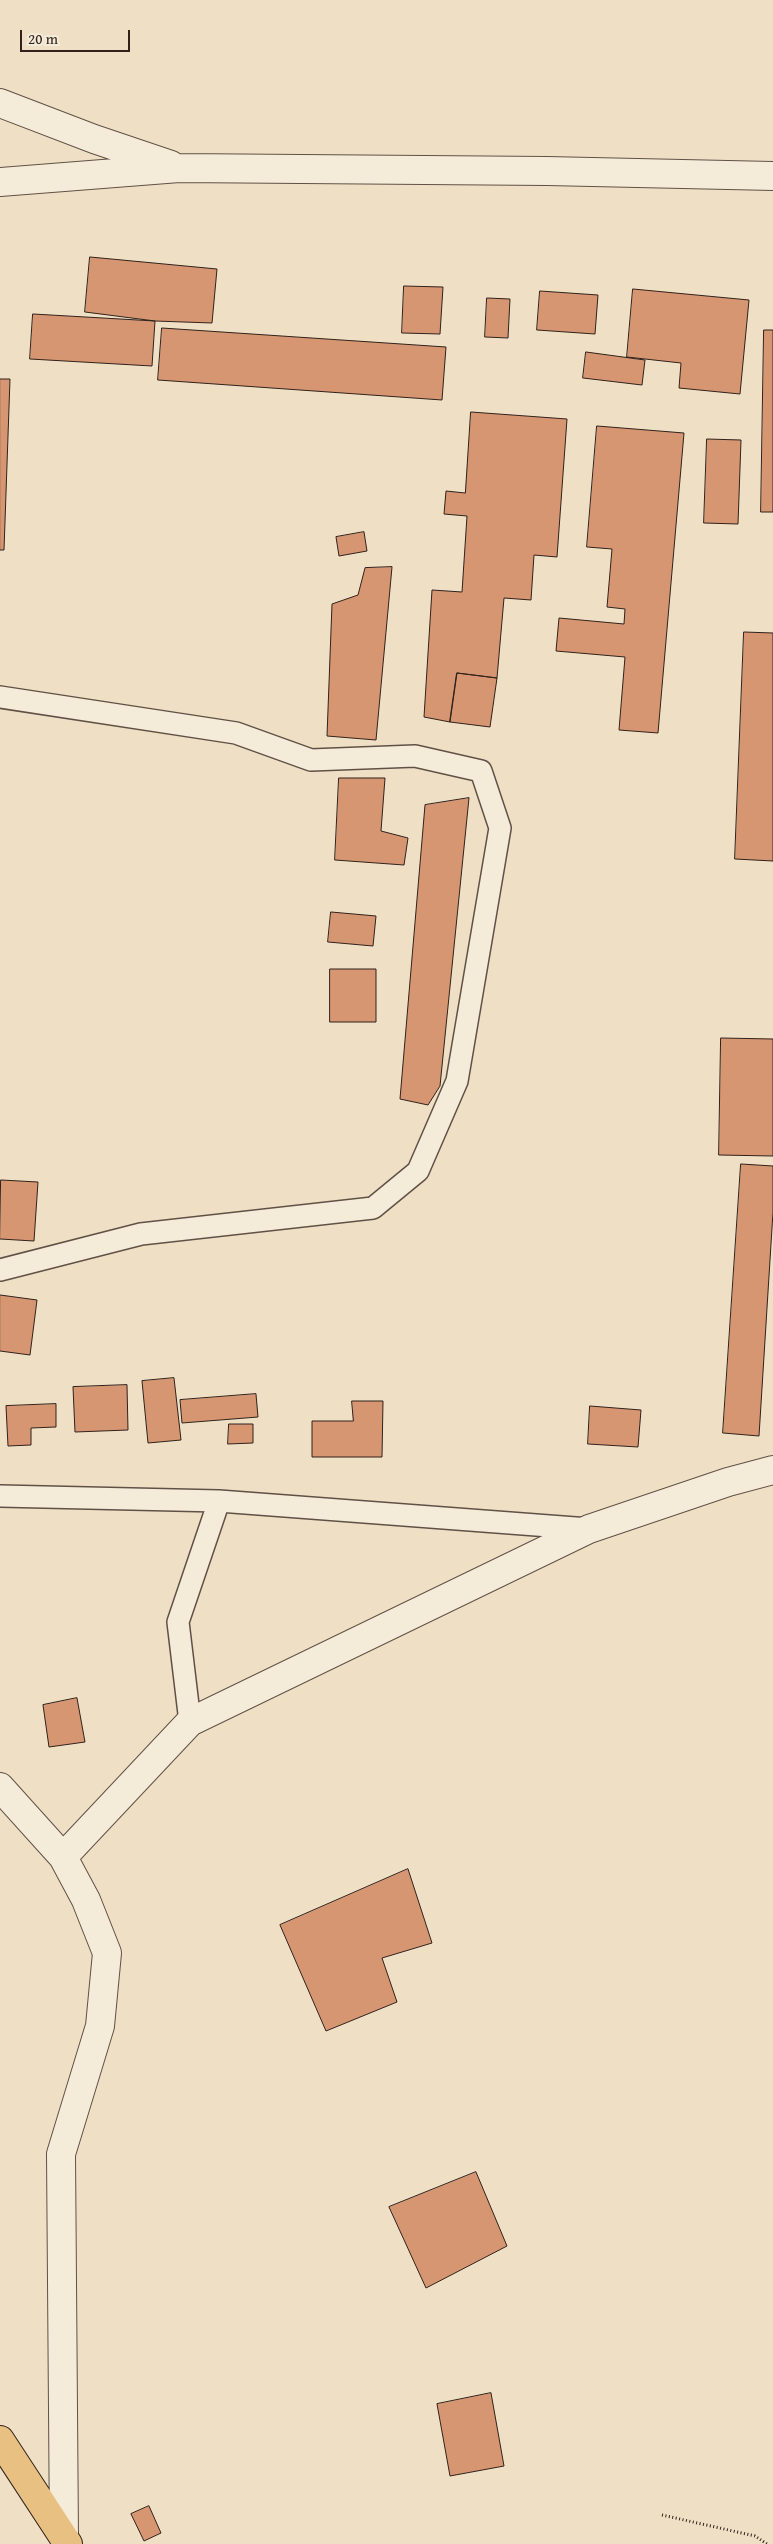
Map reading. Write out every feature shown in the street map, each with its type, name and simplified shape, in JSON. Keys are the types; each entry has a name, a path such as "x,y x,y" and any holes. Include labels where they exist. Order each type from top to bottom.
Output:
{"main road":[{"path":"0,2440 66,2541"}],"street":[{"path":"0,103 94,139 179,168"},
{"path":"0,182 179,168 546,171 767,183"},
{"path":"63,1857 190,1722 589,1529 728,1482 773,1470"},
{"path":"0,1787 63,1857 86,1900 107,1953 100,2026 61,2154 66,2541"}],"lane":[{"path":"0,696 236,732 311,760 415,756 481,771 500,828 457,1082 418,1170 373,1208 141,1234 0,1270"},
{"path":"0,1496 219,1501 589,1529"},
{"path":"190,1722 178,1622 219,1501"}],"path":[{"path":"662,2514 755,2536 767,2544"}],"building":[{"path":"90,257 217,269 212,323 155,321 85,312"},
{"path":"404,286 443,287 440,334 402,333"},
{"path":"633,289 749,300 740,394 679,388 681,363 627,357"},
{"path":"540,291 598,295 595,334 537,330"},
{"path":"487,298 510,299 508,338 485,337"},
{"path":"33,314 155,321 152,366 30,359"},
{"path":"162,328 446,347 442,400 158,380"},
{"path":"764,330 773,330 773,512 761,512"},
{"path":"586,352 645,360 642,385 583,378"},
{"path":"0,379 10,379 4,550 0,550"},
{"path":"471,412 567,419 557,557 534,555 531,600 504,598 497,678 457,673 450,722 424,717 432,590 462,592 467,516 444,514 446,491 465,493"},
{"path":"597,426 684,433 658,733 619,730 625,657 556,651 559,618 624,624 625,609 607,607 612,549 587,547"},
{"path":"707,439 741,440 738,524 704,523"},
{"path":"364,532 367,551 339,556 336,537"},
{"path":"392,567 376,740 327,736 332,604 358,595 365,568"},
{"path":"744,632 773,633 773,861 735,859"},
{"path":"457,673 497,678 490,727 450,722"},
{"path":"339,778 385,778 381,831 408,838 404,865 335,860"},
{"path":"469,798 440,1086 428,1105 400,1099 425,805"},
{"path":"331,912 376,916 373,946 328,942"},
{"path":"330,969 376,969 376,1022 330,1022"},
{"path":"721,1038 773,1039 773,1156 719,1155"},
{"path":"741,1164 773,1166 773,1212 759,1436 723,1433"},
{"path":"1,1180 38,1182 34,1241 0,1239"},
{"path":"0,1295 37,1300 30,1355 0,1351"},
{"path":"174,1378 181,1440 148,1443 142,1381"},
{"path":"127,1385 128,1430 75,1432 73,1387"},
{"path":"256,1394 258,1417 182,1423 180,1400"},
{"path":"352,1401 383,1401 382,1457 312,1457 312,1421 353,1421"},
{"path":"56,1404 56,1427 31,1428 31,1445 8,1446 6,1406"},
{"path":"590,1406 641,1410 638,1447 588,1444"},
{"path":"229,1424 253,1424 253,1443 228,1444"},
{"path":"77,1698 85,1742 49,1747 43,1705"},
{"path":"408,1869 432,1943 382,1958 397,2002 326,2031 280,1925"},
{"path":"476,2172 507,2246 426,2288 389,2207"},
{"path":"491,2393 504,2466 450,2476 437,2404"},
{"path":"149,2506 161,2533 144,2541 131,2514"}]}
